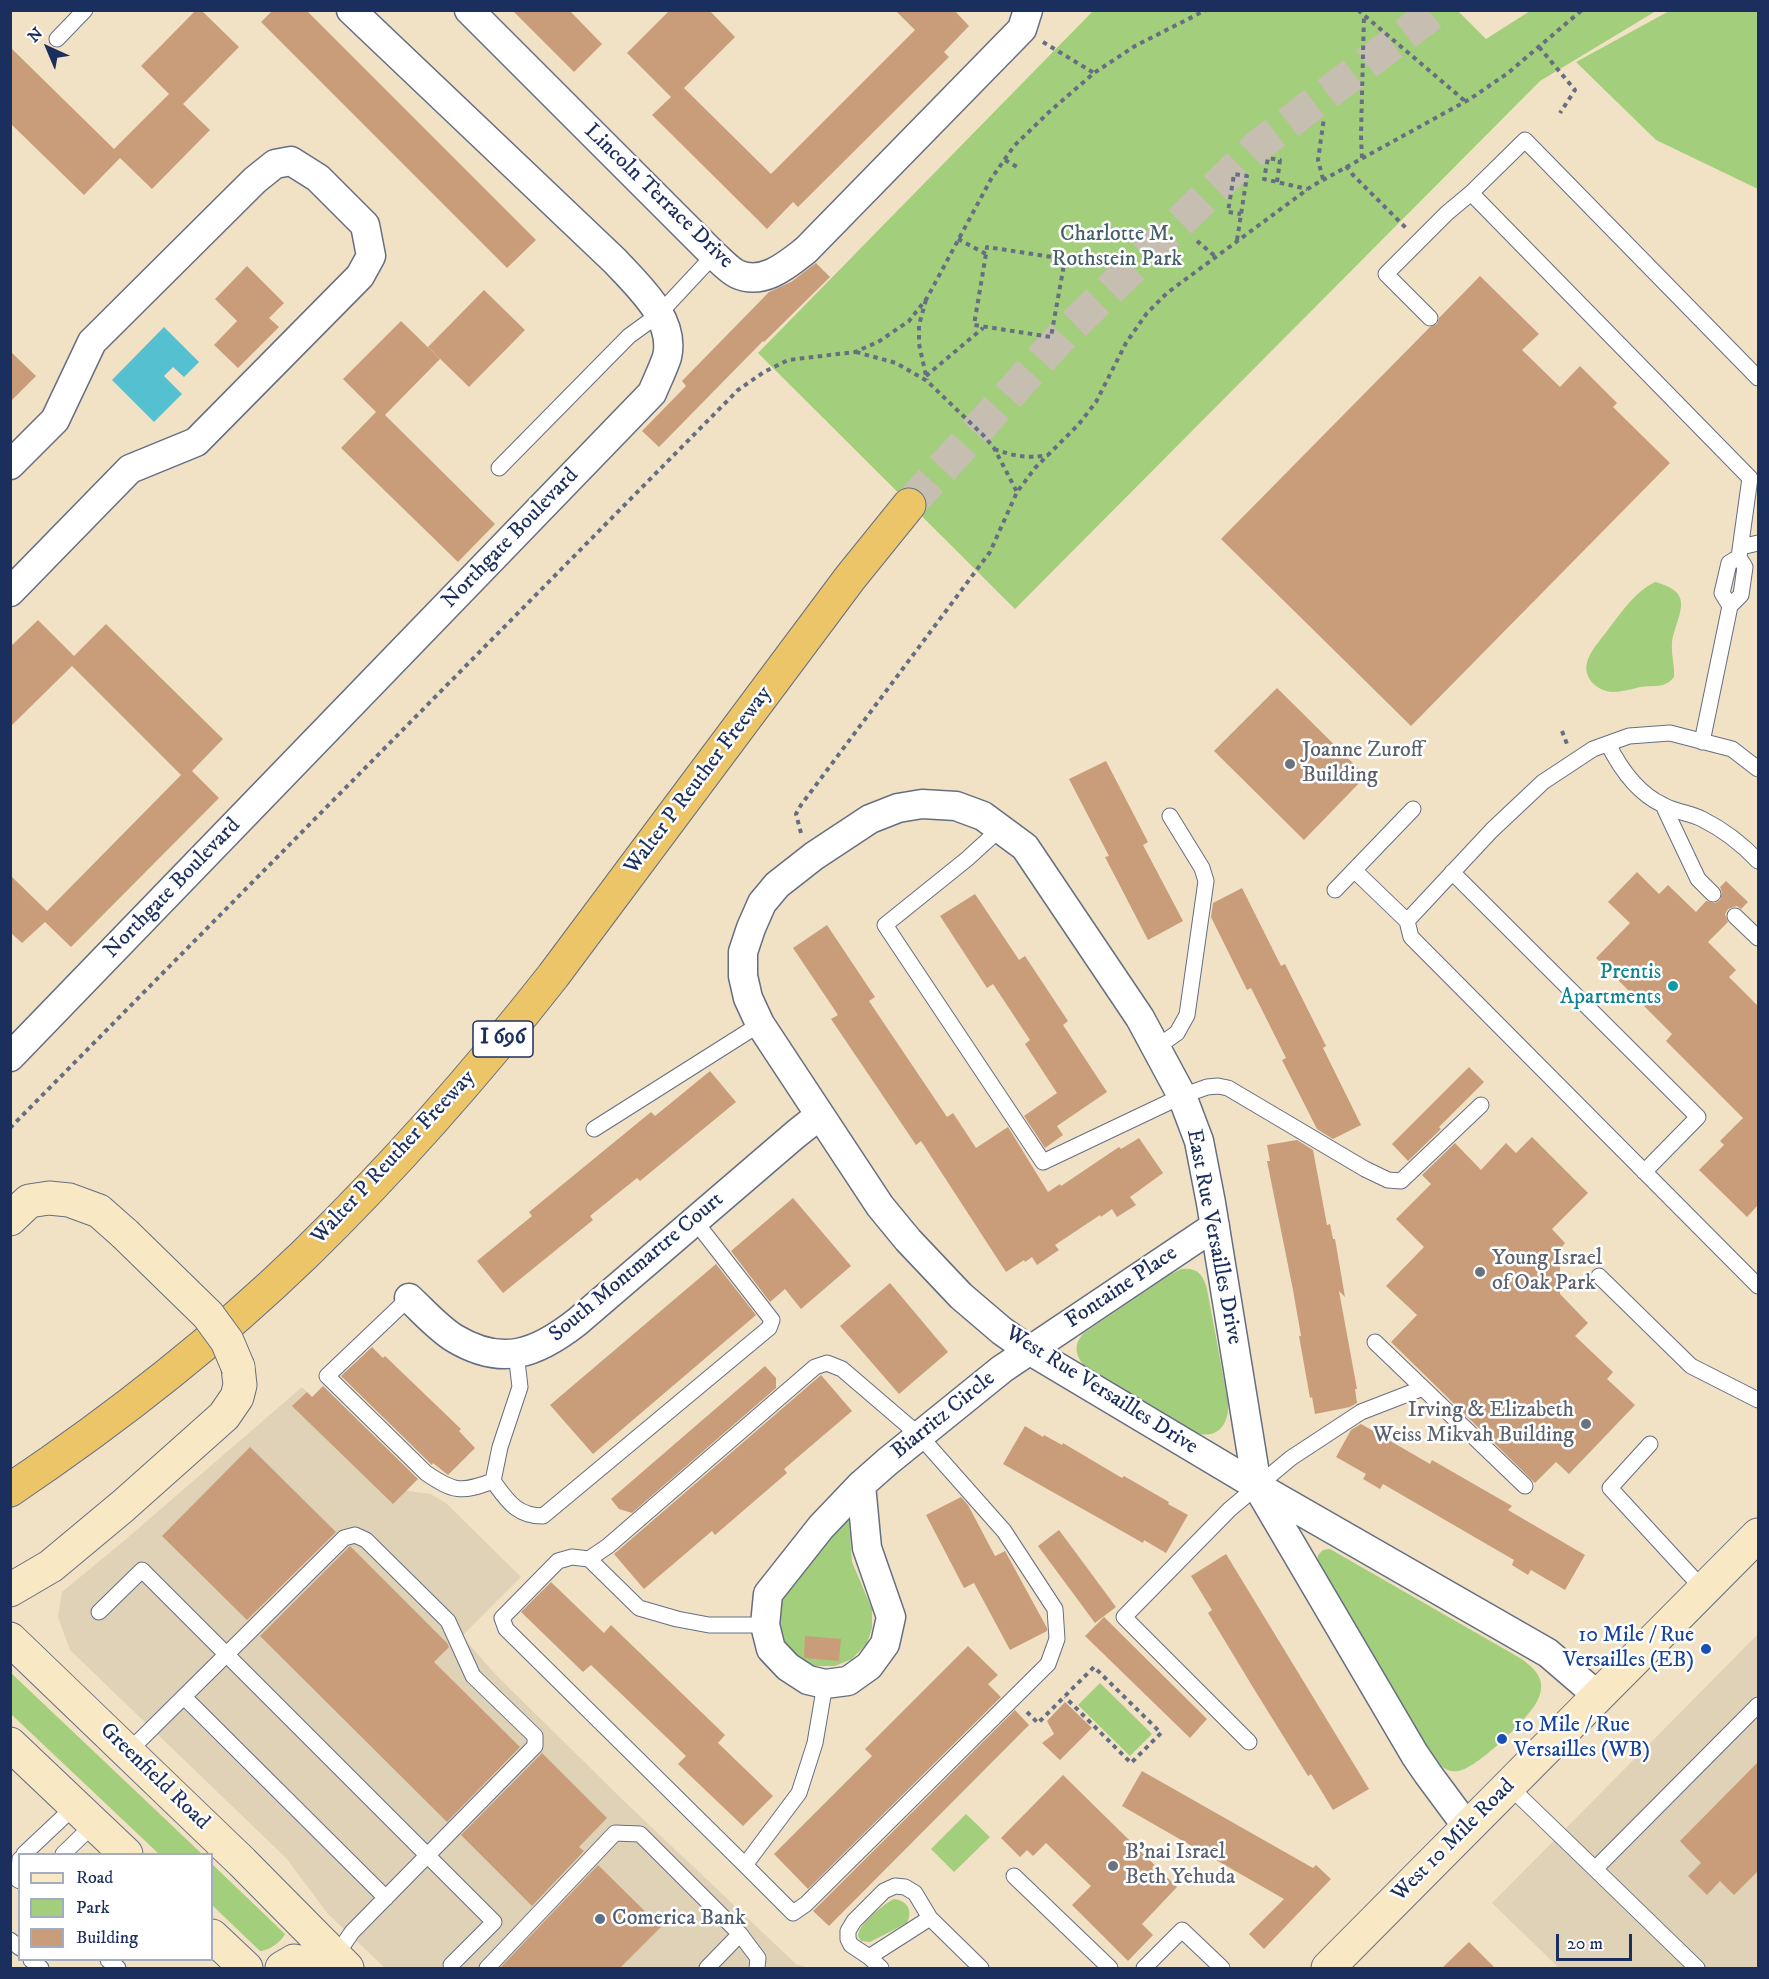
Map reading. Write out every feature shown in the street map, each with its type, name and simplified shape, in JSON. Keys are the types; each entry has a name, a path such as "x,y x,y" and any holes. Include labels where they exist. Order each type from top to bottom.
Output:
{"highway":[{"name":"Walter P Reuther Freeway","path":"10,1490 138,1397 231,1321 304,1255 407,1149 466,1083 525,1011 611,900 850,578 909,505"}],"main road":[{"path":"10,1219 29,1201 49,1198 69,1200 99,1211 125,1233 208,1315 227,1341 238,1367 240,1385 237,1397 224,1416 51,1566 10,1590"},
{"name":"West 10 Mile Road","path":"1338,1965 1509,1786 1758,1535"},
{"name":"Greenfield Road","path":"10,1639 242,1862 333,1965"},
{"path":"10,1744 125,1853"},
{"path":"213,1937 246,1968"},
{"path":"282,1968 294,1961 333,1965"}],"street":[{"name":"Northgate Boulevard","path":"15,1044 652,393 667,357 669,335 651,302 615,261 351,10"},
{"name":"Lincoln Terrace Drive","path":"469,10 714,255 736,274 755,279 781,270 814,241 1025,20"},
{"path":"10,465 55,420 92,342 255,180 275,164 291,160 318,178 365,225 371,256 360,276 196,442 130,469 10,592"},
{"name":"East Rue Versailles Drive","path":"823,850 870,819 898,808 922,804 956,806 983,816 1025,847 1140,1018 1182,1096 1199,1141 1257,1486"},
{"name":"West Rue Versailles Drive","path":"823,850 777,885 762,903 743,952 743,976 748,998 760,1024 880,1206 908,1240 961,1296 1002,1331 1029,1350 1257,1486 1415,1755 1468,1828"},
{"name":"South Montmartre Court","path":"409,1298 453,1337 471,1347 502,1354 536,1349 556,1339 820,1115"},
{"name":"Fontaine Place","path":"1029,1350 1215,1226"},
{"name":"Biarritz Circle","path":"825,1684 808,1680 788,1667 771,1648 765,1625 768,1594 821,1527 861,1485 919,1435 1029,1350"},
{"path":"825,1684 848,1681 869,1666 885,1644 891,1617 867,1548 861,1485"},
{"path":"1257,1486 1548,1653 1598,1696"}],"lane":[{"path":"57,39 85,10"},
{"path":"1430,318 1386,274 1525,140 1758,378"},
{"path":"1471,193 1750,478 1740,552 1745,567 1741,595 1730,606 1702,742"},
{"path":"499,468 629,336 658,315 714,255"},
{"path":"1740,552 1758,543"},
{"path":"1407,921 1492,830 1543,782 1593,749 1629,736 1670,733 1732,749 1758,769"},
{"path":"1608,744 1626,774 1645,793 1663,805 1702,819 1727,833 1758,861"},
{"path":"1663,805 1698,879 1713,894"},
{"path":"1335,890 1413,809"},
{"path":"1156,1047 1177,1033 1187,1015 1206,881 1202,868 1170,816"},
{"path":"1001,828 967,859 885,925 1043,1162 1182,1096 1207,1087 1228,1088 1365,1170 1388,1180 1401,1181 1481,1105"},
{"path":"1354,870 1407,921 1411,937 1758,1286"},
{"path":"1452,872 1698,1117 1644,1172"},
{"path":"1735,916 1758,938"},
{"path":"594,1129 760,1024"},
{"path":"493,1481 512,1506 531,1516 543,1516 769,1328 772,1320 695,1221"},
{"path":"1599,1276 1691,1366 1758,1400"},
{"path":"409,1298 327,1376 426,1473 442,1484 456,1489 473,1488 493,1481"},
{"path":"1375,1342 1525,1486"},
{"path":"493,1481 520,1387 516,1353"},
{"path":"589,1559 617,1538 815,1367 827,1363 842,1369 919,1435 1004,1531 1055,1609 1057,1639 1048,1664 806,1904 793,1914 506,1629 502,1618 558,1561 572,1557 589,1559 639,1608 709,1625 765,1625"},
{"path":"1249,1742 1124,1617 1230,1509 1291,1458 1361,1412 1423,1388"},
{"path":"1650,1443 1610,1488 1704,1590"},
{"path":"128,1752 344,1538 355,1535 366,1540 448,1621 473,1676 535,1736 535,1746 352,1932 333,1965"},
{"path":"99,1612 142,1570 494,1922 451,1965"},
{"path":"745,1865 799,1792 814,1743 825,1684"},
{"path":"184,1697 386,1899"},
{"path":"1595,1869 1758,1705"},
{"path":"1509,1786 1697,1968"},
{"path":"26,1853 84,1815"},
{"path":"64,1853 84,1815"},
{"path":"487,1968 615,1833 640,1834 740,1934 758,1958 757,1968"},
{"path":"1014,1876 1110,1968"},
{"path":"881,1968 851,1946 848,1931 854,1921 884,1891 895,1886 912,1890 930,1918 981,1968"},
{"path":"869,1957 930,1918"},
{"path":"1144,1968 1182,1930 1222,1968"},
{"path":"707,1968 740,1934"}],"path":[{"path":"10,1128 738,390 764,372 788,360 855,352 878,342 909,321 927,298 991,179 1014,146 1094,73 1135,46 1206,10"},
{"path":"1358,10 1466,101"},
{"path":"823,850 801,834 796,814 801,805 990,552 1017,492 1035,468 1079,424 1096,402 1126,343 1147,313 1167,293 1307,189 1466,101 1508,73 1582,10"},
{"path":"1362,158 1364,15"},
{"path":"1025,20 1065,57 1094,73"},
{"path":"1539,47 1575,90 1560,113"},
{"path":"1323,179 1318,160 1324,118"},
{"path":"1277,182 1280,160 1268,158 1264,179 1307,189"},
{"path":"1005,160 1019,168"},
{"path":"1346,166 1410,232"},
{"path":"1237,241 1247,176 1234,174 1228,212 1241,214"},
{"path":"958,239 986,254"},
{"path":"1197,241 1216,257"},
{"path":"987,247 1065,259 1051,337 974,326 986,254 987,247"},
{"path":"927,298 919,325 919,344 927,379"},
{"path":"927,379 984,327"},
{"path":"855,352 896,363 927,379 994,448 1017,492"},
{"path":"994,448 1014,455 1033,458 1048,455"},
{"path":"1562,731 1567,744"},
{"path":"1013,1699 1038,1723 1094,1667 1161,1733 1131,1763 1065,1697"}],"shaded area":[{"path":"302,1387 408,1491 431,1494 447,1504 521,1577 462,1636 496,1675 625,1802 796,1964 809,1968 385,1968 328,1914 286,1858 70,1650 58,1617 62,1592"},
{"path":"1758,1634 1758,1968 1559,1968 1492,1903"}],"green space":[{"path":"1671,10 1758,11 1758,189 1656,140 1576,62"},
{"name":"Charlotte M. Rothstein Park","path":"1093,11 1458,11 1486,39 1530,11 1656,11 1540,81 1015,609 758,353"},
{"path":"1655,582 1676,592 1680,599 1680,614 1672,643 1674,677 1658,686 1616,692 1600,689 1591,681 1586,670 1591,653 1630,602"},
{"path":"1181,1269 1192,1269 1199,1273 1207,1289 1228,1402 1227,1418 1215,1433 1194,1432 1085,1367 1077,1350 1078,1341 1084,1333"},
{"path":"847,1519 849,1522 852,1562 872,1609 872,1628 867,1643 852,1659 835,1666 815,1666 803,1662 783,1643 778,1631 779,1601 841,1520"},
{"path":"1330,1549 1520,1658 1536,1672 1541,1686 1535,1705 1511,1732 1476,1762 1458,1771 1451,1771 1444,1768 1434,1758 1317,1564 1318,1555 1323,1550"},
{"path":"10,1672 201,1853 158,1853 11,1714"},
{"path":"1100,1683 1152,1734 1130,1756 1078,1705"},
{"path":"966,1814 990,1837 954,1872 931,1849"},
{"path":"213,1865 285,1934 271,1947 260,1951 213,1906"},
{"path":"894,1899 903,1902 908,1907 907,1923 870,1942 861,1941 858,1935 864,1923"}],"water":[{"path":"164,327 199,362 184,377 173,367 164,376 182,394 154,422 112,380"}],"building":[{"path":"196,10 201,10 239,47 183,104 210,130 152,189 120,158 84,195 10,123 10,47 114,149 169,94 141,66"},
{"path":"273,10 306,10 536,240 507,268 261,22"},
{"path":"512,10 569,10 602,44 574,72"},
{"path":"670,10 709,10 735,37 684,88 771,174 915,30 895,10 954,10 969,26 944,52 949,57 798,207 793,202 767,229 652,115 671,97 627,53"},
{"path":"816,263 830,277 763,341 659,447 642,431 686,386 682,381 769,292 791,282"},
{"path":"247,266 284,303 269,318 279,327 238,368 214,345 237,321 215,299"},
{"path":"1480,276 1539,334 1522,350 1560,387 1580,366 1617,403 1613,407 1670,463 1411,726 1221,539 1430,327 1437,324 1439,318"},
{"path":"484,290 525,330 469,387 428,347"},
{"path":"401,321 440,359 385,415 495,524 458,562 341,448 376,412 343,379"},
{"path":"10,351 36,376 10,402"},
{"path":"38,620 74,656 106,624 223,739 192,771 219,798 71,947 45,922 22,943 10,932 10,875 47,911 181,775 72,666 10,727 10,647"},
{"name":"Joanne Zuroff Building","path":"1277,688 1366,776 1304,840 1214,751"},
{"path":"1106,761 1148,842 1143,845 1183,921 1148,940 1105,857 1109,856 1069,779"},
{"name":"Prentis Apartments","path":"1637,872 1659,894 1668,885 1696,912 1706,901 1715,903 1720,900 1722,892 1720,887 1726,881 1748,902 1741,909 1737,906 1728,909 1725,914 1728,922 1708,942 1736,970 1729,977 1758,1006 1758,1205 1747,1217 1699,1170 1724,1145 1720,1141 1743,1118 1666,1041 1672,1034 1596,958 1630,923 1608,902"},
{"path":"1242,888 1281,966 1285,964 1326,1046 1323,1048 1361,1125 1333,1139 1317,1129 1282,1060 1286,1058 1251,988 1247,990 1211,917 1213,903"},
{"path":"975,894 1019,960 1025,956 1068,1021 1063,1025 1107,1092 1057,1126 1063,1135 1045,1148 1024,1116 1057,1093 1025,1044 1030,1040 993,984 987,988 940,916"},
{"path":"827,925 875,997 869,1001 947,1117 953,1113 976,1148 1008,1127 1048,1192 1060,1184 1061,1186 1119,1147 1121,1149 1139,1138 1163,1173 1130,1197 1136,1205 1117,1217 1112,1209 1055,1245 1059,1250 1037,1265 1032,1257 1006,1272 921,1141 916,1145 831,1019 838,1015 793,948"},
{"path":"1469,1067 1484,1082 1408,1161 1392,1144"},
{"path":"710,1071 736,1102 640,1181 637,1178 590,1216 593,1220 503,1293 477,1261 532,1216 529,1212 651,1112 655,1116"},
{"path":"1532,1137 1588,1193 1552,1229 1565,1243 1560,1249 1560,1294 1588,1323 1575,1336 1613,1372 1607,1379 1635,1405 1569,1474 1556,1462 1535,1483 1391,1342 1417,1315 1386,1286 1424,1247 1396,1219 1431,1184 1422,1175 1455,1143 1481,1170 1506,1143 1516,1153"},
{"path":"1297,1140 1313,1150 1327,1225 1330,1224 1333,1239 1335,1239 1345,1297 1339,1291 1357,1389 1355,1389 1357,1403 1350,1407 1315,1414 1312,1397 1310,1398 1293,1290 1267,1161 1270,1161 1267,1145"},
{"path":"793,1198 851,1266 801,1309 785,1289 770,1302 731,1251"},
{"path":"716,1264 756,1315 593,1454 550,1405"},
{"path":"890,1283 948,1352 899,1394 840,1326"},
{"path":"372,1347 383,1358 385,1356 461,1429 459,1431 475,1448 448,1475 433,1463 432,1465 341,1376"},
{"path":"765,1366 776,1378 776,1388 632,1513 619,1509 611,1499"},
{"path":"821,1375 852,1411 784,1469 787,1473 715,1535 712,1531 644,1589 614,1554"},
{"path":"323,1386 418,1479 393,1504 292,1406 307,1392 312,1397"},
{"path":"1361,1424 1430,1464 1432,1460 1512,1506 1508,1510 1585,1555 1565,1590 1531,1570 1528,1575 1512,1565 1514,1560 1383,1484 1380,1489 1363,1479 1366,1474 1336,1457 1351,1430"},
{"path":"1025,1426 1043,1437 1044,1435 1062,1445 1063,1443 1122,1478 1124,1476 1188,1515 1166,1553 1144,1540 1143,1543 1003,1464"},
{"path":"250,1447 336,1532 247,1620 162,1536"},
{"path":"961,1497 968,1505 995,1556 1005,1551 1047,1628 1047,1631 1010,1650 974,1583 964,1588 926,1515"},
{"path":"1059,1530 1116,1607 1095,1623 1038,1546"},
{"path":"350,1546 447,1643 449,1647 434,1662 520,1747 447,1822 260,1636"},
{"path":"1226,1554 1369,1789 1333,1810 1311,1774 1308,1776 1254,1689 1208,1613 1212,1610 1191,1576"},
{"path":"551,1582 604,1633 611,1625 725,1735 718,1743 773,1796 743,1826 678,1764 686,1756 591,1665 583,1672 521,1612"},
{"path":"1104,1617 1207,1719 1190,1738 1085,1636"},
{"path":"805,1636 841,1639 839,1661 804,1658"},
{"path":"968,1646 998,1675 988,1684 1001,1697 808,1889 774,1854 872,1756 865,1749"},
{"path":"1065,1702 1092,1728 1060,1760 1042,1743 1054,1734 1047,1721"},
{"path":"1015,1710 1029,1725 829,1926 813,1911"},
{"path":"542,1753 607,1818 579,1847 584,1851 532,1906 461,1835"},
{"path":"1758,1762 1758,1871 1734,1895 1720,1881 1707,1895 1688,1876 1701,1863 1680,1841"},
{"path":"1142,1771 1313,1868 1316,1865 1331,1879 1264,1949 1249,1934 1284,1899 1122,1806"},
{"name":"B'nai Israel Beth Yehuda","path":"1063,1775 1177,1887 1142,1924 1153,1935 1128,1961 1072,1905 1091,1886 1046,1843 1033,1856 1027,1850 1020,1857 1001,1838"},
{"name":"Comerica Bank","path":"598,1865 661,1927 620,1968 500,1968"},
{"path":"1469,1942 1495,1968 1442,1968"}],"tunnel":[{"path":"909,505 1063,335 1259,145 1437,10"}],"place":[{"name":"Joanne Zuroff Building","path":"1290,764"},
{"name":"Prentis Apartments","path":"1673,986"},
{"name":"Young Israel of Oak Park","path":"1480,1272"},
{"name":"Irving & Elizabeth Weiss Mikvah Building","path":"1586,1424"},
{"name":"10 Mile / Rue Versailles (EB)","path":"1706,1649"},
{"name":"10 Mile / Rue Versailles (WB)","path":"1502,1739"},
{"name":"B'nai Israel Beth Yehuda","path":"1113,1866"},
{"name":"Comerica Bank","path":"600,1919"}]}
